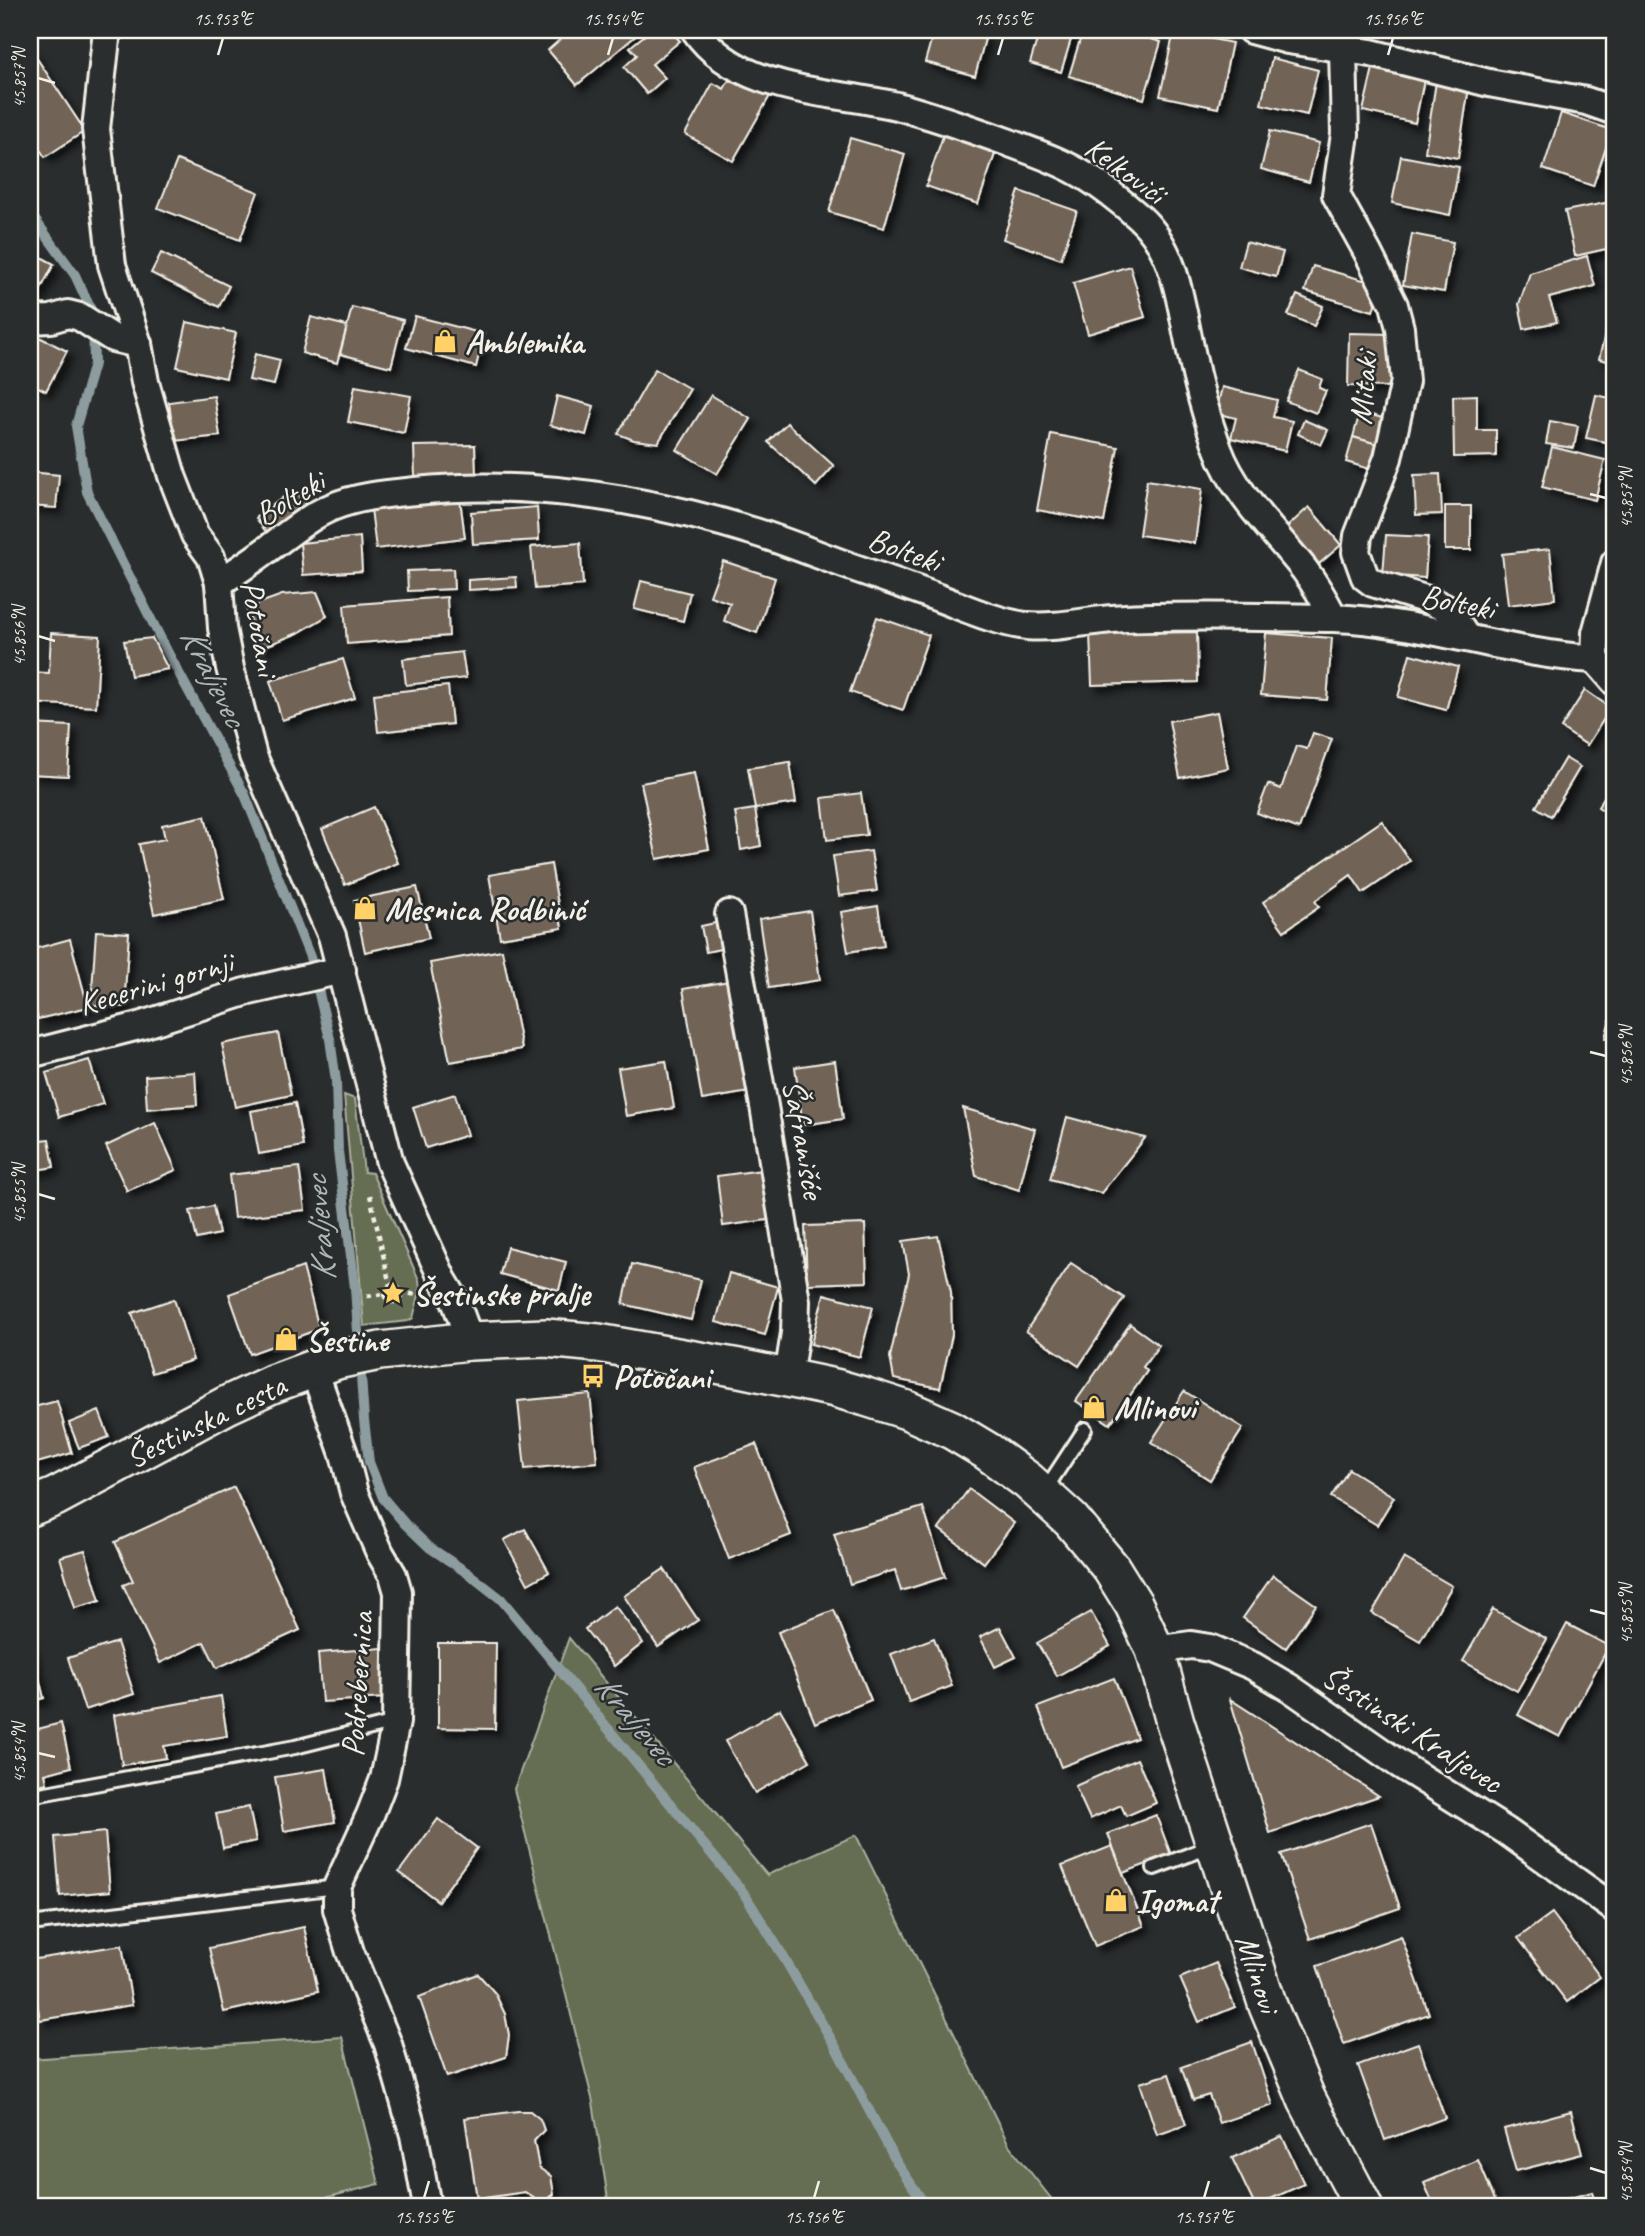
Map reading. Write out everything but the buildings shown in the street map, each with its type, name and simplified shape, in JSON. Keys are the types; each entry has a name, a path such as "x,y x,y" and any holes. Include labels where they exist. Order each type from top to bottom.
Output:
{"main road":[{"name":"Mlinovi","path":"470,1341 546,1338 598,1343 835,1388 907,1410 952,1430 987,1451 1071,1520 1111,1568 1134,1605 1155,1650 1175,1722 1268,2006 1307,2100 1363,2206"},
{"name":"Šestinska cesta","path":"30,1507 55,1497 227,1405 272,1384 337,1360 364,1354 470,1341"}],"street":[{"name":"Potočani","path":"107,30 96,129 112,265 138,344 145,382 172,475 195,535 211,557 219,583 222,628 253,756 332,936 335,972 390,1163 443,1280 455,1300 470,1341"},
{"name":"Kelkovići","path":"695,30 705,45 721,58 743,70 776,82 897,107 983,134 1053,160 1083,174 1140,218 1157,235 1169,258 1200,393 1218,450 1244,495 1319,590 1334,618"},
{"path":"1251,30 1288,40 1371,53 1489,83 1586,101 1615,111"},
{"name":"Mitaki","path":"1343,49 1345,134 1336,195 1394,305 1400,328 1405,381 1388,458 1362,524 1356,552 1365,577 1373,583 1445,608 1466,637"},
{"path":"30,320 51,319 68,314 80,317 113,338 138,344"},
{"name":"Bolteki","path":"219,583 299,525 328,508 348,501 371,495 435,489 565,491 722,522 792,544 985,615 1026,626 1152,616 1334,618 1399,625 1545,654 1595,659"},
{"path":"1615,563 1596,633 1595,659 1615,682"},
{"name":"Šafranišće","path":"729,914 794,1290 795,1333 788,1377"},
{"name":"Kecerini gornji","path":"30,1054 139,1026 245,992 335,972"},
{"name":"Podrebernica","path":"314,1370 344,1454 354,1493 380,1553 393,1574 398,1592 396,1722 384,1779 337,1887"},
{"name":"Šestinski Kraljevec","path":"1155,1650 1191,1645 1210,1648 1290,1688 1399,1764 1506,1831 1615,1909"},
{"path":"337,1887 337,1909 350,1952 391,2055 414,2135 427,2206"}],"lane":[{"path":"1042,1494 1085,1429"},
{"path":"30,1796 295,1747 396,1722"},
{"path":"1154,1868 1216,1845"},
{"path":"30,1924 337,1887"}],"path":[{"path":"369,1186 390,1286 385,1294"},
{"path":"390,1286 395,1286 400,1292 423,1297"},
{"path":"385,1294 387,1299 394,1301 400,1297 400,1292"},
{"path":"367,1296 385,1294"}],"green space":[{"path":"344,1095 355,1099 364,1172 372,1173 419,1280 420,1291 413,1318 408,1321 364,1326"},
{"path":"569,1638 767,1875 856,1835 1009,2145 1057,2206 609,2206 593,2102 514,1789"},
{"path":"342,2037 379,2184 294,2206 30,2206 30,2059"}],"waterway":[{"name":"Kraljevec","path":"30,213 75,275 93,314 94,364 76,426 87,492 168,653 245,795 310,957 330,1039 336,1081 338,1151 355,1288 364,1420 369,1462 383,1498 429,1547 501,1599 743,1892 835,2046 897,2163 926,2206"}],"place":[{"name":"Amblemika","path":"445,341"},
{"name":"Mesnica Rodbinić","path":"365,908"},
{"name":"Šestinske pralje","path":"393,1293"},
{"name":"Šestine","path":"286,1339"},
{"name":"Potočani","path":"593,1376"},
{"name":"Mlinovi","path":"1094,1407"},
{"name":"Igomat","path":"1116,1900"}]}
